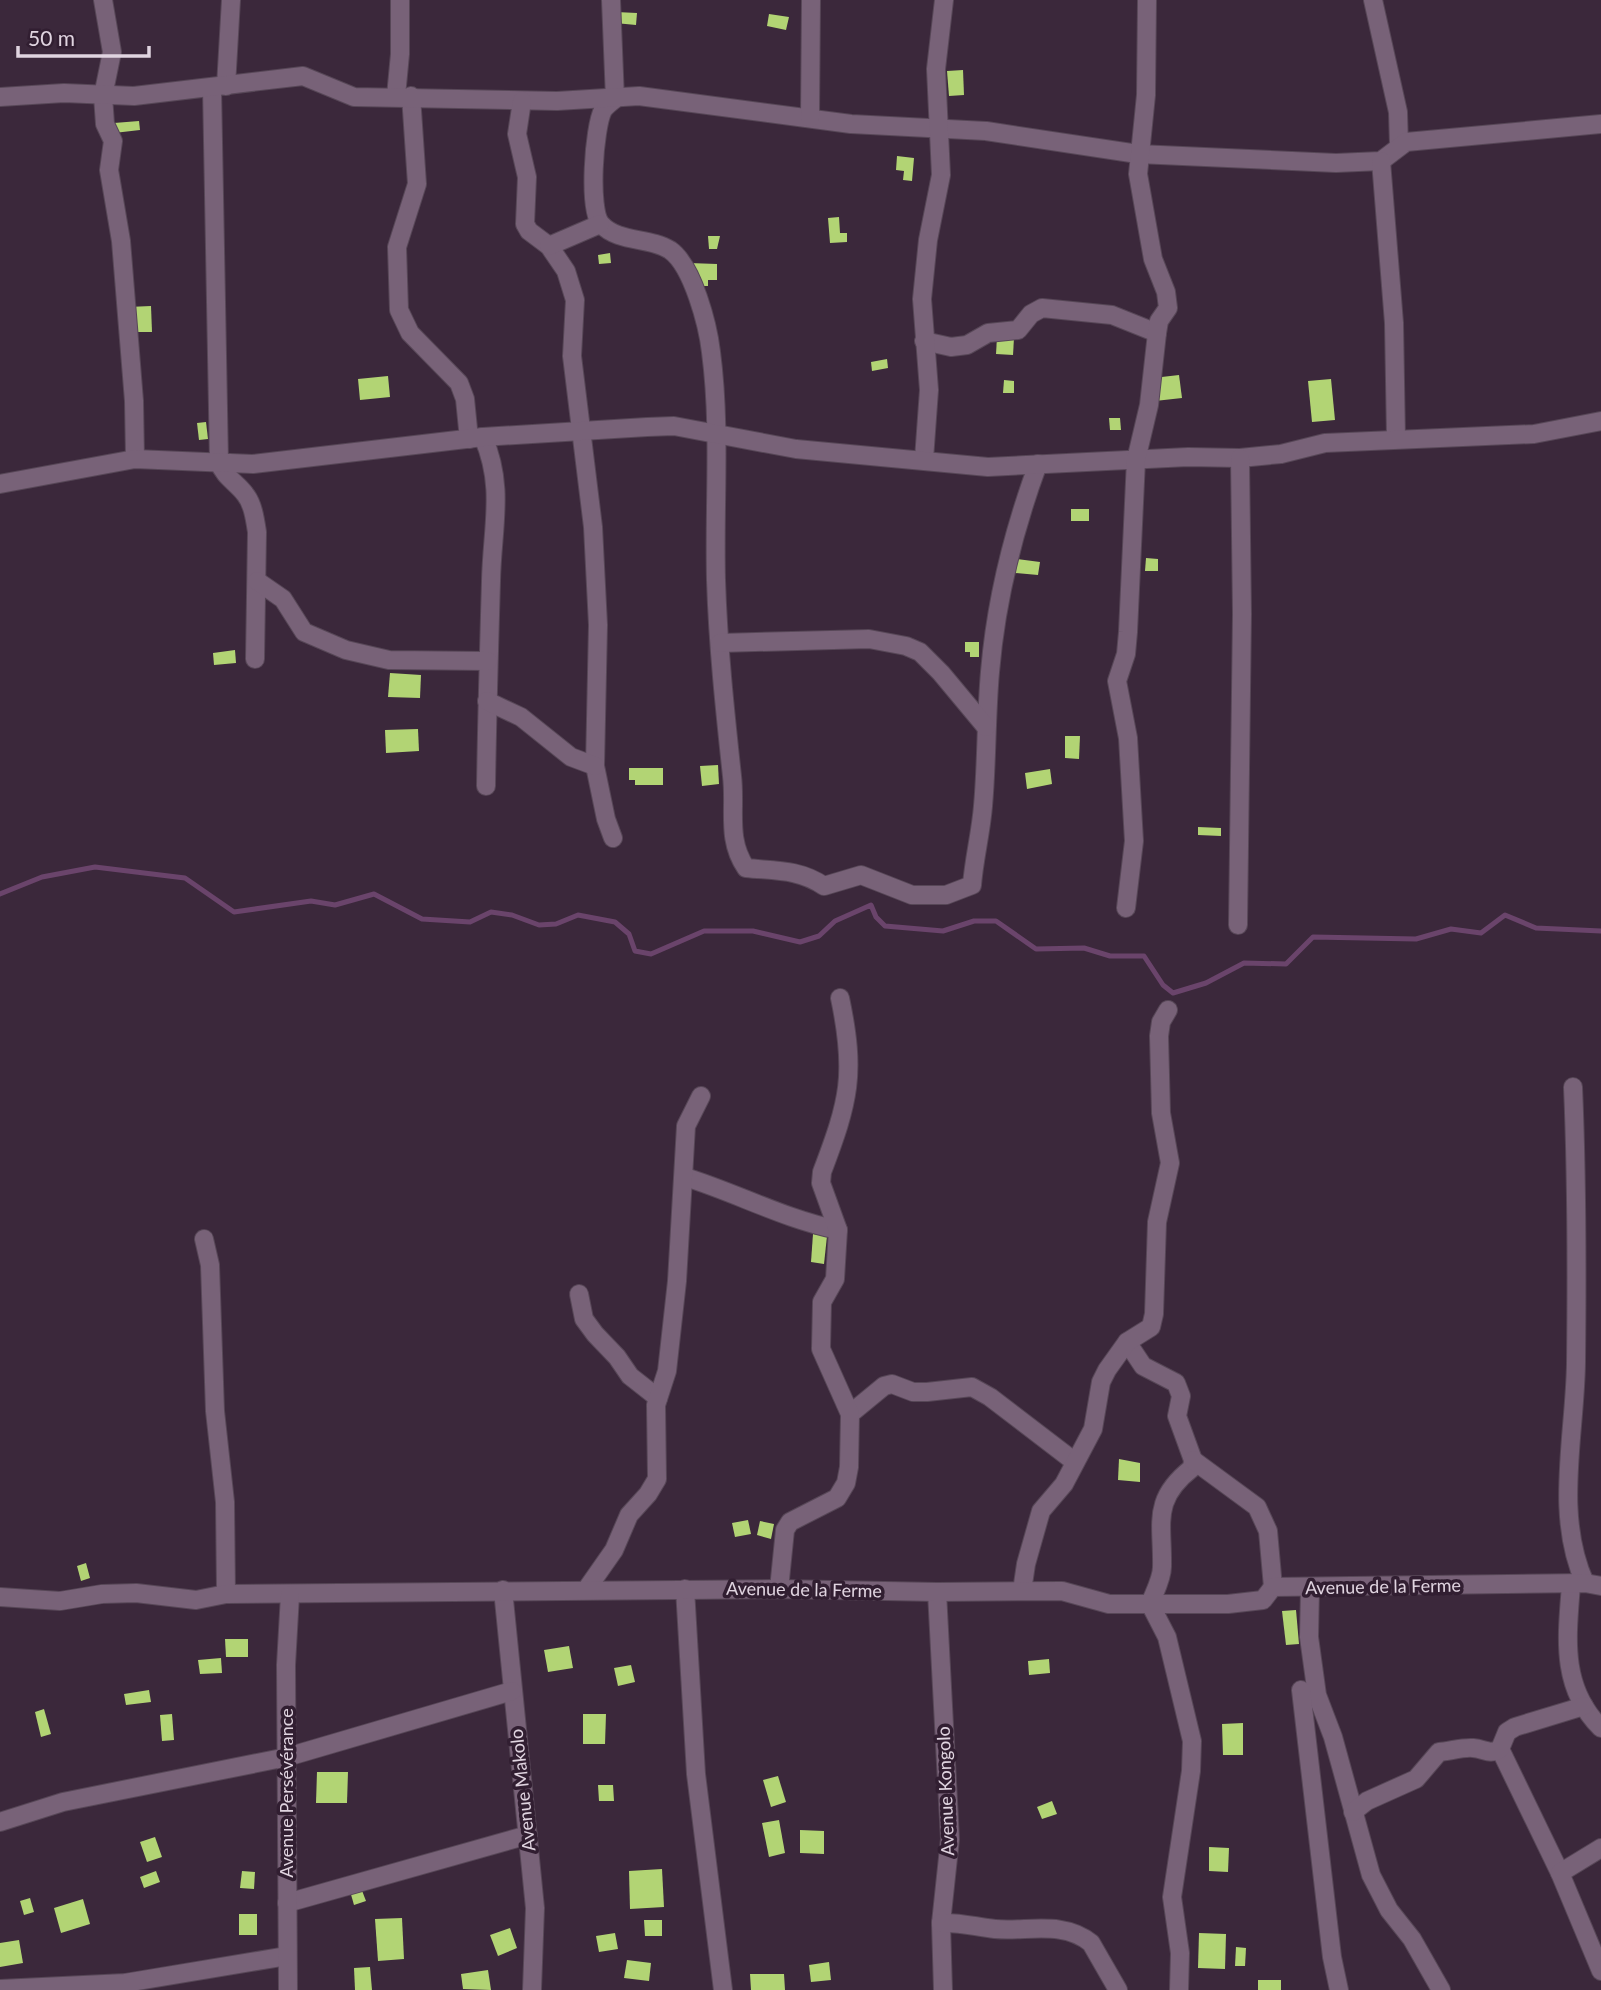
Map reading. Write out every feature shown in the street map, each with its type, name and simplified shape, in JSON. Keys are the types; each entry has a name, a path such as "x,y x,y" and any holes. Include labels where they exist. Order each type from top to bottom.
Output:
{"street":[{"path":"103,0 112,52 103,96 105,124 113,141 109,170 121,241 134,401 135,459"},
{"path":"231,0 219,87 219,462 221,469 245,494 254,513 257,581 255,659"},
{"path":"400,0 403,96 416,184 397,247 399,310 410,332 459,383 476,438 497,474 488,662 486,786"},
{"path":"611,0 615,99 603,110 597,140 595,215 608,231 669,250 681,262 707,325 717,436 716,580 733,779 731,816 735,852 746,868 781,869 809,876 824,886 860,875 912,895 946,895 972,885 976,840 984,807 986,727 999,601 1021,512 1038,464"},
{"path":"810,118 811,0"},
{"path":"924,459 929,390 924,341 924,272 941,175 936,69 944,0"},
{"path":"1126,908 1133,830 1128,738 1117,681 1126,654 1128,632 1136,460 1149,405 1159,321 1168,308 1140,200 1138,154 1146,95 1147,0"},
{"path":"1373,0 1398,112 1399,146"},
{"path":"0,97 64,93 103,96 219,87 303,76 354,97 403,96 522,101 639,96 896,129 939,127 986,131 1138,154 1265,161 1381,161 1399,146 1420,140 1601,124"},
{"path":"522,101 517,120 527,177 525,224 549,246 573,285 572,356 593,527 598,625 595,766 606,819 613,838"},
{"path":"1381,161 1394,323 1396,439"},
{"path":"549,246 600,224"},
{"path":"924,341 951,348 967,345 988,333 1018,330 1031,314 1042,308 1112,315 1157,333"},
{"path":"0,484 135,459 253,464 476,438 674,426 796,449 988,467 1240,458 1280,454 1325,443 1506,437 1601,421"},
{"path":"1238,925 1242,614 1240,458"},
{"path":"257,581 283,599 304,632 346,650 390,660 488,662"},
{"path":"720,643 869,639 906,646 920,652 942,673 986,727"},
{"path":"488,701 521,717 571,758 595,766"},
{"path":"779,1589 785,1530 790,1522 831,1503 846,1483 850,1414 821,1349 822,1302 835,1279 838,1230 821,1183 822,1172 842,1120 850,1058 840,998"},
{"path":"1022,1591 1026,1564 1041,1511 1064,1484 1096,1422 1101,1382 1127,1342 1151,1327 1154,1314 1157,1222 1170,1163 1161,1113 1159,1036 1161,1022 1168,1010"},
{"path":"1573,1087 1576,1366 1569,1508 1573,1552 1586,1585 1568,1669 1584,1706 1601,1728"},
{"path":"586,1590 614,1550 629,1515 654,1486 658,1466 656,1415 658,1398 667,1371 685,1177 686,1126 701,1096"},
{"path":"685,1177 718,1187 797,1221 838,1230"},
{"path":"204,1239 210,1265 215,1401 225,1502 226,1594"},
{"path":"579,1294 584,1320 617,1356 630,1376 658,1398"},
{"path":"1127,1342 1143,1366 1176,1384 1179,1389 1177,1416 1190,1445 1193,1460 1192,1468 1178,1480 1161,1508 1159,1532 1162,1571 1150,1604 1167,1637 1192,1741 1191,1771 1172,1897 1180,1953 1179,1990"},
{"path":"850,1414 884,1386 892,1384 913,1392 972,1387 990,1397 1076,1462"},
{"path":"1193,1460 1257,1507 1268,1531 1273,1587"},
{"name":"Avenue de la Ferme","path":"0,1597 60,1601 102,1594 136,1593 196,1600 226,1594 779,1589 1062,1591 1110,1604 1228,1604 1263,1600 1273,1587 1586,1585"},
{"path":"1310,1588 1309,1637 1317,1695 1371,1875 1389,1910 1412,1939 1441,1990"},
{"path":"685,1589 696,1774 723,1990"},
{"name":"Avenue Makolo","path":"503,1590 535,1908 532,1990"},
{"name":"Avenue Kongolo","path":"937,1592 950,1848 941,1923 943,1990"},
{"name":"Avenue Persévérance","path":"288,1990 286,1639 290,1595"},
{"path":"1301,1690 1332,1957 1339,1990"},
{"path":"0,1822 63,1802 287,1757 346,1737 512,1691"},
{"path":"1584,1706 1515,1727 1507,1732 1500,1749 1560,1873 1601,1971"},
{"path":"1353,1812 1367,1801 1416,1779 1439,1752 1475,1748 1485,1753 1500,1749"},
{"path":"288,1903 528,1835"},
{"path":"1560,1873 1601,1848"},
{"path":"941,1923 965,1922 997,1929 1046,1928 1084,1937 1091,1943 1118,1990"},
{"path":"0,1989 125,1983 287,1956"}],"building":[{"path":"616,12 637,13 636,25 615,23"},
{"path":"769,14 789,17 786,30 767,26"},
{"path":"963,70 964,95 949,96 947,71"},
{"path":"139,121 140,130 114,133 114,123"},
{"path":"897,156 914,158 912,181 903,180 904,171 896,170"},
{"path":"839,217 840,233 847,233 847,242 830,243 828,218"},
{"path":"708,236 720,236 717,249 709,249"},
{"path":"610,253 611,263 599,264 598,255"},
{"path":"689,263 717,264 717,280 708,280 708,286 695,286"},
{"path":"151,306 152,332 135,332 128,307"},
{"path":"997,337 1014,338 1013,355 996,354"},
{"path":"887,359 888,368 872,371 871,362"},
{"path":"1179,375 1182,398 1155,401 1153,378"},
{"path":"388,376 390,397 360,400 358,379"},
{"path":"1331,379 1335,420 1312,422 1308,381"},
{"path":"1004,380 1014,381 1014,393 1003,393"},
{"path":"1109,418 1120,418 1121,430 1110,430"},
{"path":"206,422 208,439 199,440 197,423"},
{"path":"1071,509 1089,509 1089,521 1071,521"},
{"path":"1146,558 1158,559 1158,571 1145,571"},
{"path":"1017,559 1040,562 1038,575 1015,573"},
{"path":"965,642 979,642 979,657 970,657 970,652 965,652"},
{"path":"235,650 236,663 214,665 213,653"},
{"path":"390,673 421,675 420,698 388,697"},
{"path":"418,729 419,751 386,753 385,730"},
{"path":"1065,736 1080,736 1079,759 1065,758"},
{"path":"718,765 719,784 702,786 700,766"},
{"path":"629,768 663,768 663,785 635,785 635,780 629,780"},
{"path":"1050,769 1052,784 1027,789 1025,773"},
{"path":"1198,827 1221,828 1221,836 1198,835"},
{"path":"813,1234 827,1236 824,1264 811,1262"},
{"path":"1119,1459 1140,1463 1140,1482 1118,1480"},
{"path":"748,1520 751,1534 735,1537 732,1523"},
{"path":"760,1521 774,1524 771,1539 757,1535"},
{"path":"86,1563 90,1578 81,1581 77,1566"},
{"path":"1296,1610 1299,1644 1286,1645 1282,1611"},
{"path":"225,1639 248,1639 248,1657 226,1657"},
{"path":"569,1646 573,1668 548,1672 544,1650"},
{"path":"221,1658 222,1673 200,1674 198,1660"},
{"path":"1049,1659 1050,1673 1029,1675 1028,1661"},
{"path":"631,1665 635,1682 618,1686 614,1668"},
{"path":"149,1690 151,1702 126,1705 124,1694"},
{"path":"44,1709 51,1734 41,1737 35,1712"},
{"path":"172,1714 174,1740 162,1741 160,1715"},
{"path":"583,1714 606,1714 605,1744 583,1744"},
{"path":"1243,1723 1243,1755 1223,1755 1222,1724"},
{"path":"317,1772 348,1772 347,1803 316,1803"},
{"path":"778,1776 786,1802 771,1807 763,1780"},
{"path":"598,1785 613,1785 614,1801 599,1801"},
{"path":"1052,1801 1057,1814 1042,1819 1037,1807"},
{"path":"779,1820 785,1853 769,1857 762,1823"},
{"path":"800,1830 824,1831 824,1854 800,1853"},
{"path":"155,1837 162,1857 147,1862 140,1842"},
{"path":"1209,1847 1229,1848 1228,1872 1209,1871"},
{"path":"662,1869 664,1907 630,1909 629,1871"},
{"path":"156,1871 160,1882 144,1888 140,1877"},
{"path":"242,1871 255,1872 254,1889 240,1888"},
{"path":"361,1888 366,1901 354,1905 350,1891"},
{"path":"30,1898 34,1912 24,1915 20,1901"},
{"path":"83,1899 90,1924 61,1933 54,1908"},
{"path":"239,1914 257,1914 257,1935 239,1935"},
{"path":"402,1918 404,1959 378,1961 375,1919"},
{"path":"644,1920 662,1920 662,1936 645,1936"},
{"path":"510,1928 517,1948 498,1956 490,1935"},
{"path":"615,1933 618,1949 599,1952 596,1936"},
{"path":"1199,1933 1226,1934 1225,1969 1198,1968"},
{"path":"19,1940 23,1963 0,1967 0,1943"},
{"path":"1236,1947 1246,1948 1245,1966 1235,1966"},
{"path":"627,1960 651,1963 649,1981 624,1978"},
{"path":"829,1962 831,1980 811,1982 809,1965"},
{"path":"370,1967 372,1990 355,1990 354,1968"},
{"path":"488,1970 491,1990 463,1989 461,1974"},
{"path":"750,1974 784,1974 785,1990 751,1990"},
{"path":"1258,1980 1281,1980 1281,1990 1258,1990"}],"waterway":[{"path":"0,894 42,877 95,867 185,878 234,912 311,901 335,905 374,894 422,919 470,922 491,912 512,915 539,925 556,924 578,915 615,922 629,934 635,951 651,954 704,931 753,931 800,942 819,936 835,921 871,905 876,917 885,926 943,931 974,921 996,921 1036,949 1084,948 1110,956 1144,956 1163,985 1173,993 1206,983 1244,963 1286,964 1313,937 1416,939 1451,929 1481,933 1505,915 1536,928 1601,931"}]}
